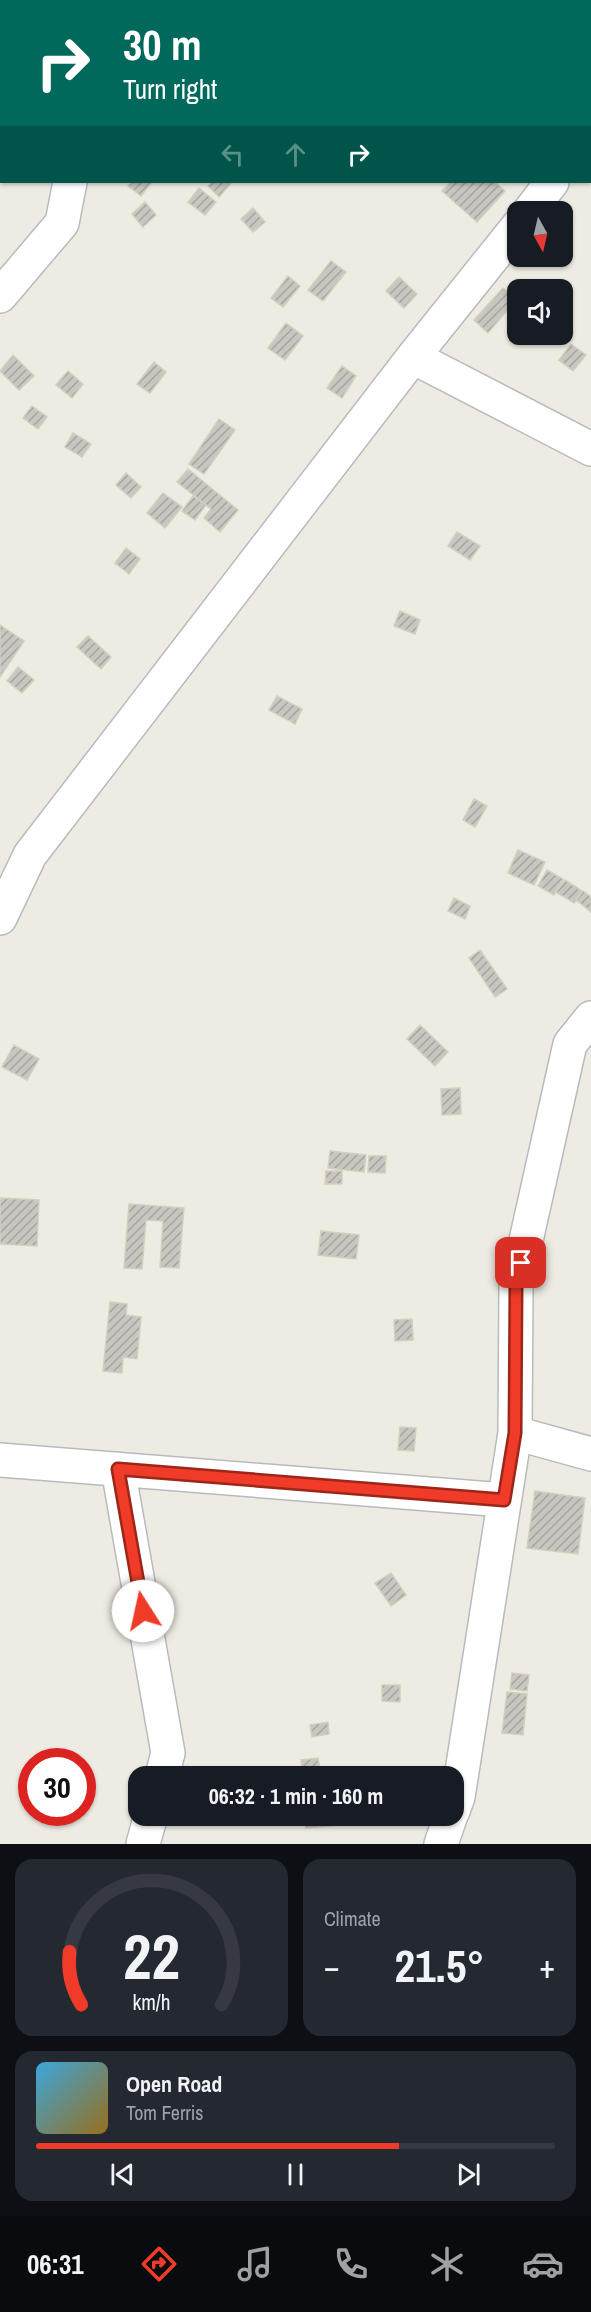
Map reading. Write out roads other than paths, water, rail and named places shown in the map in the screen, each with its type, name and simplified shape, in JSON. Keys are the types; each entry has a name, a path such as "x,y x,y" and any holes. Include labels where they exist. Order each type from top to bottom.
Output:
{"street":[{"path":"0,296 62,223 70,183"},
{"path":"537,201 551,183"},
{"path":"0,918 30,855 413,357 507,240"},
{"path":"413,357 591,449"},
{"path":"463,1766 515,1433 516,1285 570,1044 591,1018"},
{"path":"515,1433 591,1454"},
{"path":"0,1460 504,1500"},
{"path":"118,1469 168,1753 165,1766"},
{"path":"143,1844 148,1826"},
{"path":"441,1844 448,1826"}]}
